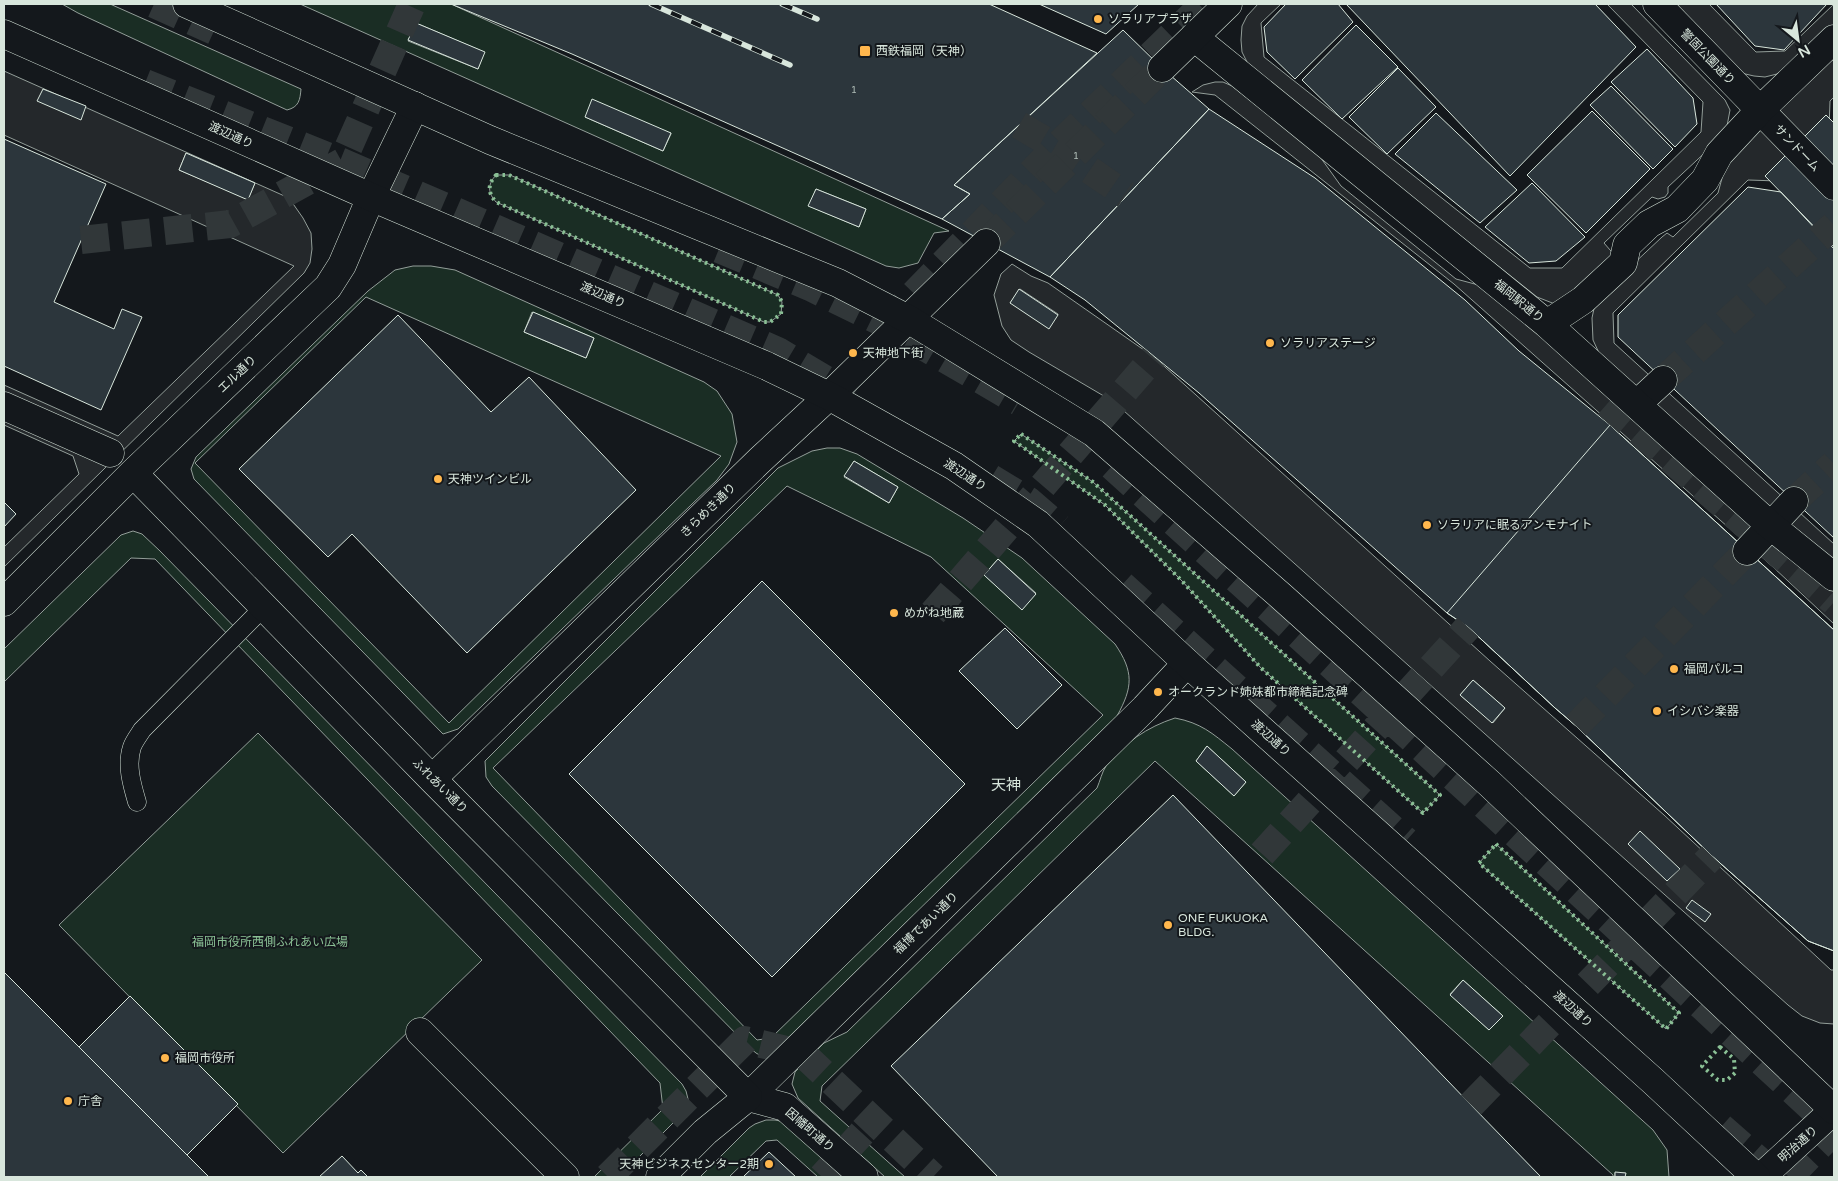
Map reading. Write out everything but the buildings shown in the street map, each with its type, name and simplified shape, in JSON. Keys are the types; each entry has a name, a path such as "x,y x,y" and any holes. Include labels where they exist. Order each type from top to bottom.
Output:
{"street":[{"path":"187,4 490,140 838,283 908,318 1094,433 1490,784 1834,1110"},
{"path":"1162,68 1228,4"},
{"name":"警固公園通り","path":"1657,4 1760,110"},
{"name":"渡辺通り","path":"4,34 370,197 767,366 829,396 954,466 1038,524 1187,663 1653,1081 1756,1177"},
{"name":"福岡駅通り","path":"1194,37 1547,324 1772,526 1834,577"},
{"path":"1547,324 1583,300 1623,263 1627,245 1649,224 1677,210 1705,180 1718,154 1760,110 1834,39"},
{"name":"エル通り","path":"4,602 133,473 328,287 342,265 370,197 415,106"},
{"name":"サンドーム","path":"1760,110 1834,186"},
{"name":"きらめき通り","path":"432,778 986,243"},
{"path":"1637,404 1663,380"},
{"path":"4,406 110,453"},
{"name":"ふれあい通り","path":"133,473 748,1097"},
{"path":"1747,551 1794,501"},
{"name":"福博であい通り","path":"660,1177 705,1132 748,1097 1145,708 1187,663"},
{"path":"420,1032 565,1177"},
{"name":"因幡町通り","path":"748,1097 785,1107 864,1177"},
{"name":"明治通り","path":"1761,1177 1834,1110"}],"lane":[{"path":"137,802 132,785 130,767 132,747 142,730 264,607"}],"green space":[{"path":"62,4 110,4 301,89 299,100 294,107 287,110"},
{"path":"300,4 451,4 949,231 934,233 918,263 899,268 886,266","holes":["416,23 484,52 478,69 408,41","585,117 671,133 663,151","816,189 866,209 859,227 809,206"]},
{"path":"496,175 510,175 778,295 782,302 781,314 770,322 764,322 496,202 491,195 490,186"},
{"path":"413,266 431,266 455,270 704,382 717,391 732,414 737,442 729,464 717,480 458,729 443,734 194,479 191,469 196,457 368,291 395,270","holes":["366,297 721,456 449,723 195,463","532,312 594,338 586,358 524,332"]},
{"path":"1021,434 1093,482 1440,795 1423,813 1261,668 1182,581 1105,505 1014,441"},
{"path":"840,448 857,454 963,518 1022,558 1115,644 1126,663 1129,680 1126,696 1117,716 772,1054 763,1057 750,1048 492,786 486,777 485,761 778,468 812,451","holes":["854,461 898,487 889,503 844,477","787,486 931,557 1103,715 771,1038 757,1040 493,768","998,559 1036,593 1022,609 984,575"]},
{"path":"133,531 142,534 160,551 682,1084 689,1103 684,1112 619,1177 594,1177 663,1109 660,1083 155,559 131,558 4,682 4,649 121,535"},
{"path":"1175,718 1192,723 1212,733 1232,749 1653,1130 1667,1150 1669,1177 1625,1177 1625,1173 1615,1173 1615,1177 1613,1177 1155,761 822,1086 820,1101 905,1177 885,1177 798,1098 792,1084 795,1072 824,1043 847,1032 1097,788 1106,766 1120,750 1146,731","holes":["1207,746 1246,782 1234,796 1196,761","1463,980 1502,1015 1489,1030 1450,994"]},
{"name":"福岡市役所西側ふれあい広場","path":"258,733 482,960 283,1153 59,925"},
{"path":"1496,844 1679,1013 1666,1029 1479,863"},
{"path":"766,1120 785,1122 846,1177 818,1177 777,1140 766,1141 729,1177 700,1177 749,1128"}],"shaded area":[{"path":"1258,4 1281,4 1261,23 1264,57 1530,268 1562,268 1701,132 1703,102 1607,4 1631,4 1725,100 1730,110 1727,126 1711,147 1668,187 1668,193 1665,197 1658,199 1652,197 1604,243 1617,258 1560,306 1537,297 1255,72 1242,52 1241,40 1242,26 1247,16"},
{"path":"1674,4 1709,4 1756,52 1785,51 1834,4 1834,25 1789,68 1765,77 1754,76 1741,73"},
{"path":"1830,60 1834,60 1834,97 1830,101 1829,129 1834,135 1834,174 1782,115 1779,108"},
{"path":"4,71 289,198 311,233 312,249 310,263 304,273 4,567 4,547 79,474 73,456 4,425 4,385 118,436 294,266 4,135","holes":["186,153 255,183 248,199 179,170"]},
{"path":"1223,82 1232,86 1318,154 1341,186 1456,279 1486,287 1834,592 1834,624 1773,567 1454,284 1215,95 1192,92 1203,85"},
{"path":"1760,129 1834,200 1778,181 1748,180 1613,313 1614,343 1834,544 1834,563 1786,526 1600,355 1593,340 1592,318 1596,299 1662,237 1667,233 1673,237 1718,193 1725,167"},
{"path":"1012,264 1031,276 1048,283 1154,357 1490,661 1664,815 1831,970 1834,970 1834,1024 1820,1023 1802,1016 1788,1005 1114,402 1011,340 1002,326 994,295 1001,274","holes":["1020,289 1058,314 1058,315 1010,303","1473,680 1505,708 1493,723 1460,695"]}],"tunnel":[{"path":"154,4 214,31"},
{"path":"81,240 230,224 342,162 412,4"},
{"path":"885,324 1056,147 1204,4"},
{"path":"986,243 1162,68"},
{"path":"145,83 342,162 778,351 853,396"},
{"path":"1019,125 1056,147 1126,195"},
{"path":"1663,380 1834,225"},
{"path":"719,249 810,287 885,324 1019,402"},
{"path":"933,613 1154,357"},
{"path":"1607,404 1834,602"},
{"path":"1794,501 1834,464"},
{"path":"1112,466 1474,796 1834,1129"},
{"path":"991,478 1029,501 1059,527"},
{"path":"1576,726 1747,551"},
{"path":"1122,585 1406,841"},
{"path":"1262,854 1468,627"},
{"path":"1471,1105 1712,856"},
{"path":"608,1177 745,1040 803,1054 933,1177"},
{"path":"1721,1127 1778,1177"},
{"path":"1789,1177 1834,1131"},
{"path":"822,1177 862,1133"}],"railway":[{"path":"651,4 790,65"},
{"path":"782,4 817,19"}],"hedge":[{"path":"496,175 509,175 778,295 782,302 781,314 770,322 764,322 496,202 491,195 490,189 491,182 496,175"},
{"path":"1021,434 1093,482 1440,795 1423,813 1261,668 1182,581 1105,505 1014,441 1021,434"},
{"path":"1496,844 1679,1013 1666,1029 1479,863 1496,844"},
{"path":"1720,1047 1734,1059 1735,1073 1727,1080 1718,1080 1702,1066 1720,1047"}],"place":[{"name":"ソラリアプラザ","path":"1098,19"},
{"name":"西鉄福岡（天神）","path":"865,51"},
{"name":"ソラリアステージ","path":"1270,343"},
{"name":"天神地下街","path":"853,353"},
{"name":"天神ツインビル","path":"438,479"},
{"name":"ソラリアに眠るアンモナイト","path":"1427,525"},
{"name":"めがね地蔵","path":"894,613"},
{"name":"福岡パルコ","path":"1674,669"},
{"name":"オークランド姉妹都市締結記念碑","path":"1158,692"},
{"name":"イシバシ楽器","path":"1657,711"},
{"name":"ONE FUKUOKA BLDG.","path":"1168,925"},
{"name":"福岡市役所","path":"165,1058"},
{"name":"庁舎","path":"68,1101"},
{"name":"天神ビジネスセンター2期","path":"769,1164"}],"district":[{"name":"天神","path":"1006,785"}]}
